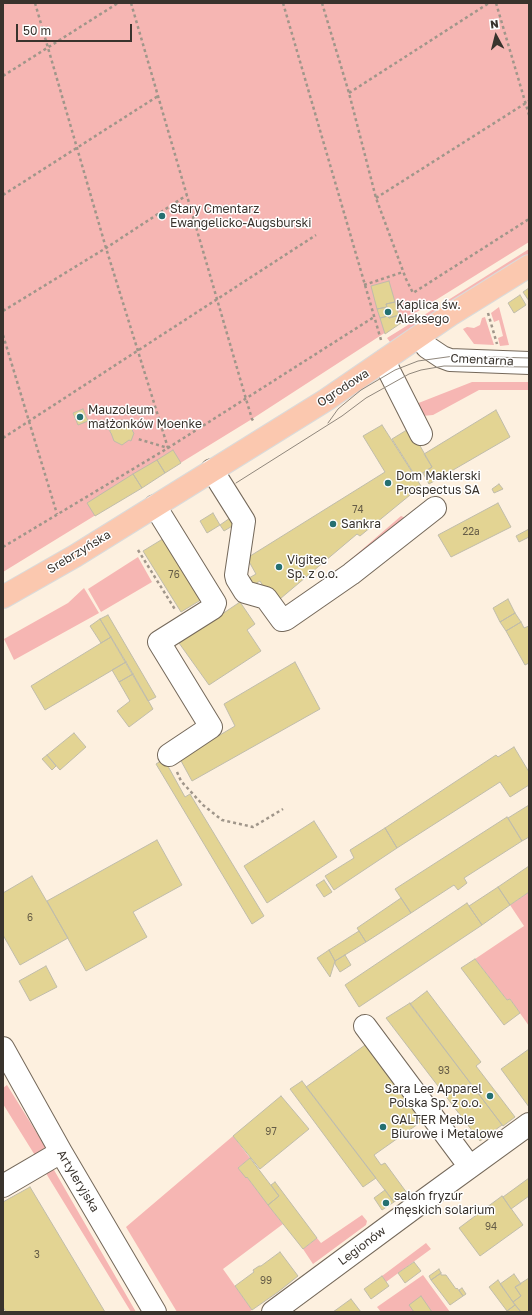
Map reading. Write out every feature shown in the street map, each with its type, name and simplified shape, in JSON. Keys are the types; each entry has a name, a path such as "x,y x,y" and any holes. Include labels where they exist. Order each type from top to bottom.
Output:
{"main road":[{"name":"Ogrodowa","path":"155,506 326,400 450,315 529,266"},
{"name":"Srebrzyńska","path":"3,597 75,556 155,506"}],"street":[{"name":"Cmentarna","path":"420,337 427,347 442,357 450,360 529,363"},
{"path":"384,361 421,434"},
{"path":"212,470 244,521 236,576 237,579 245,592 266,598 282,620 286,619 350,574 435,508"},
{"path":"155,506 215,603 213,608 159,642 211,727 169,756"},
{"path":"365,1026 470,1167"},
{"name":"Artyleryjska","path":"3,1048 61,1152 155,1312"},
{"name":"Legionów","path":"273,1312 529,1124"},
{"path":"3,1186 61,1152"}],"path":[{"path":"35,3 106,248 168,448"},
{"path":"3,76 118,3"},
{"path":"131,3 252,419 265,438"},
{"path":"283,3 381,340"},
{"path":"322,3 349,93 376,198 403,272 413,293 529,218"},
{"path":"349,93 489,3"},
{"path":"496,3 529,115"},
{"path":"3,195 158,96"},
{"path":"376,198 529,101"},
{"path":"3,311 106,248 187,195"},
{"path":"3,438 316,235"},
{"path":"364,285 403,272"},
{"path":"487,310 498,350"},
{"path":"3,547 168,448 374,317"},
{"path":"3,335 57,514"},
{"path":"138,439 168,448"},
{"path":"138,550 185,626"},
{"path":"169,756 180,781 203,805 222,820 252,827 283,809"}],"shaded area":[{"name":"Stary Cmentarz Ewangelicko-Augsburski","path":"3,3 529,3 529,242 423,308 252,419 3,572"},
{"path":"529,249 529,257 449,308 445,302"},
{"path":"437,307 440,313 394,343 390,342 387,338"},
{"path":"499,307 509,345 500,346 498,338 503,336 499,320 494,322 491,313"},
{"path":"485,317 494,345 474,344 463,329 467,327 474,328 480,325 482,318"},
{"path":"472,382 529,382 529,390 479,390 433,415 422,416 416,404"},
{"path":"401,516 406,518 343,566"},
{"path":"138,557 152,582 101,612 88,589"},
{"path":"84,588 99,613 14,660 4,639 68,603"},
{"path":"529,892 529,1026 510,999 507,1000 475,959 524,926 510,905"},
{"path":"7,1085 45,1146 45,1150 36,1157 3,1104 3,1088"},
{"path":"233,1136 250,1158 238,1168 247,1177 283,1224 223,1269 252,1310 248,1312 177,1312 126,1227"},
{"path":"44,1170 54,1170 136,1312 131,1312"},
{"path":"362,1215 367,1221 366,1225 313,1264 303,1249 317,1238 321,1243"},
{"path":"426,1243 431,1249 386,1282 382,1276"},
{"path":"423,1275 450,1312 381,1312 377,1307"}],"building":[{"path":"389,281 395,302 386,304 387,307 377,309 371,286"},
{"path":"529,288 529,301 523,292"},
{"path":"520,295 526,305 514,313 508,303"},
{"name":"Kaplica św. Aleksego","path":"395,302 399,315 389,318 388,316 380,318 377,309 387,307 386,304"},
{"path":"399,315 401,323 385,334 380,318 388,316 389,318"},
{"name":"Mauzoleum małżonków Moenke","path":"83,409 88,421 78,425 73,413"},
{"path":"496,410 510,437 429,484 423,473 432,467 424,454"},
{"path":"122,420 130,423 134,433 131,441 129,440 122,445 114,441 110,430 106,429 108,424 112,425"},
{"path":"382,425 421,486 360,536 357,534 274,604 260,581 253,585 249,578 256,574 247,558 385,472 363,436"},
{"path":"410,428 432,467 416,477 392,439"},
{"path":"173,450 181,463 165,473 157,460"},
{"path":"157,460 165,473 142,488 133,474"},
{"path":"133,474 142,488 95,516 87,503"},
{"path":"499,484 503,489 494,493 492,489"},
{"path":"498,503 511,527 451,557 438,535"},
{"path":"213,513 220,525 207,533 200,521"},
{"path":"230,518 234,525 224,531 220,525"},
{"path":"529,529 529,537 519,542 516,536"},
{"path":"166,537 204,598 181,612 143,551"},
{"path":"508,599 515,613 500,622 493,608"},
{"path":"240,602 255,624 247,630 261,651 209,685 179,643"},
{"path":"515,613 521,622 506,631 500,622"},
{"path":"108,615 156,697 148,701 100,619"},
{"path":"100,619 111,637 101,643 90,626"},
{"path":"521,622 524,628 529,626 529,663 525,665 506,631"},
{"path":"111,637 126,662 45,710 31,686"},
{"path":"126,662 133,674 119,682 112,670"},
{"path":"295,662 320,709 192,781 180,759 235,726 224,704"},
{"path":"133,674 153,709 129,727 117,711 130,701 119,682"},
{"path":"74,733 86,747 60,770 47,755"},
{"path":"514,747 529,772 529,785 510,797 500,782 397,848 385,828 496,755 498,757"},
{"path":"47,755 56,766 52,770 42,759"},
{"path":"164,759 185,797 190,794 264,916 252,924 156,764"},
{"path":"529,805 529,837 522,841 508,818"},
{"path":"507,817 522,841 464,878 467,883 458,890 454,885 411,913 395,889"},
{"path":"314,821 337,857 267,903 244,866"},
{"path":"385,828 397,848 334,890 325,876 354,858 350,850"},
{"path":"157,840 182,885 133,912 147,937 86,971 47,901"},
{"path":"529,866 529,892 510,905 498,887"},
{"path":"32,876 68,938 20,965 3,935 3,893"},
{"path":"324,880 332,892 324,897 316,885"},
{"path":"498,887 510,905 482,925 469,906"},
{"path":"401,898 411,913 366,942 357,928"},
{"path":"467,903 482,925 359,1007 345,985"},
{"path":"359,931 366,942 335,961 329,950"},
{"path":"329,950 335,961 330,977 317,958"},
{"path":"345,955 351,965 340,972 335,964 335,961"},
{"path":"475,959 507,1000 510,999 520,1013 504,1025 461,968"},
{"path":"46,966 57,987 30,1001 19,981"},
{"path":"427,991 481,1062 476,1066 515,1117 503,1126 410,1004"},
{"path":"410,1003 502,1125 480,1141 386,1018"},
{"path":"368,1043 425,1119 374,1155 381,1165 385,1163 407,1193 394,1202 306,1087"},
{"path":"529,1049 529,1107 501,1069"},
{"path":"302,1081 376,1178 363,1187 290,1089"},
{"path":"281,1096 309,1129 260,1169 233,1136"},
{"path":"250,1158 279,1196 268,1205 247,1177 246,1178 238,1168"},
{"path":"529,1178 529,1196 511,1209 503,1197"},
{"path":"275,1182 317,1238 303,1249 268,1205 279,1196 271,1185"},
{"path":"30,1187 105,1312 6,1312 3,1307 3,1202"},
{"path":"385,1190 394,1202 382,1210 374,1198"},
{"path":"502,1196 523,1225 480,1256 459,1228"},
{"path":"280,1252 298,1276 252,1310 235,1286 254,1272 253,1270"},
{"path":"414,1262 421,1271 405,1283 398,1273"},
{"path":"439,1269 441,1273 431,1280 429,1276"},
{"path":"441,1273 441,1275 446,1275 463,1296 450,1305 431,1280"},
{"path":"514,1274 521,1284 515,1287 521,1296 513,1302 500,1284"},
{"path":"382,1276 389,1286 371,1299 364,1289"},
{"path":"529,1278 529,1312 521,1312 513,1302 521,1296 515,1287"},
{"path":"498,1280 515,1305 507,1311 489,1287"},
{"path":"462,1288 466,1294 463,1296 459,1290"},
{"path":"421,1296 432,1312 414,1312 409,1305"},
{"path":"351,1299 361,1312 333,1312"},
{"path":"515,1305 521,1312 506,1312 507,1311"}],"tram line":[{"path":"328,423 338,409 361,390 395,370 418,361 454,356 529,358"},
{"path":"236,483 342,416 366,398 409,374 421,370 444,366 529,367"}],"place":[{"name":"Stary Cmentarz Ewangelicko-Augsburski","path":"162,216"},
{"name":"Kaplica św. Aleksego","path":"388,312"},
{"name":"Mauzoleum małżonków Moenke","path":"80,417"},
{"name":"Dom Maklerski Prospectus SA","path":"388,483"},
{"name":"Sankra","path":"333,524"},
{"name":"Vigitec Sp. z o.o.","path":"279,567"},
{"name":"Sara Lee Apparel Polska Sp. z o.o.","path":"490,1096"},
{"name":"GALTER Meble Biurowe i Metalowe","path":"383,1127"},
{"name":"salon fryzur męskich solarium","path":"386,1203"}]}
